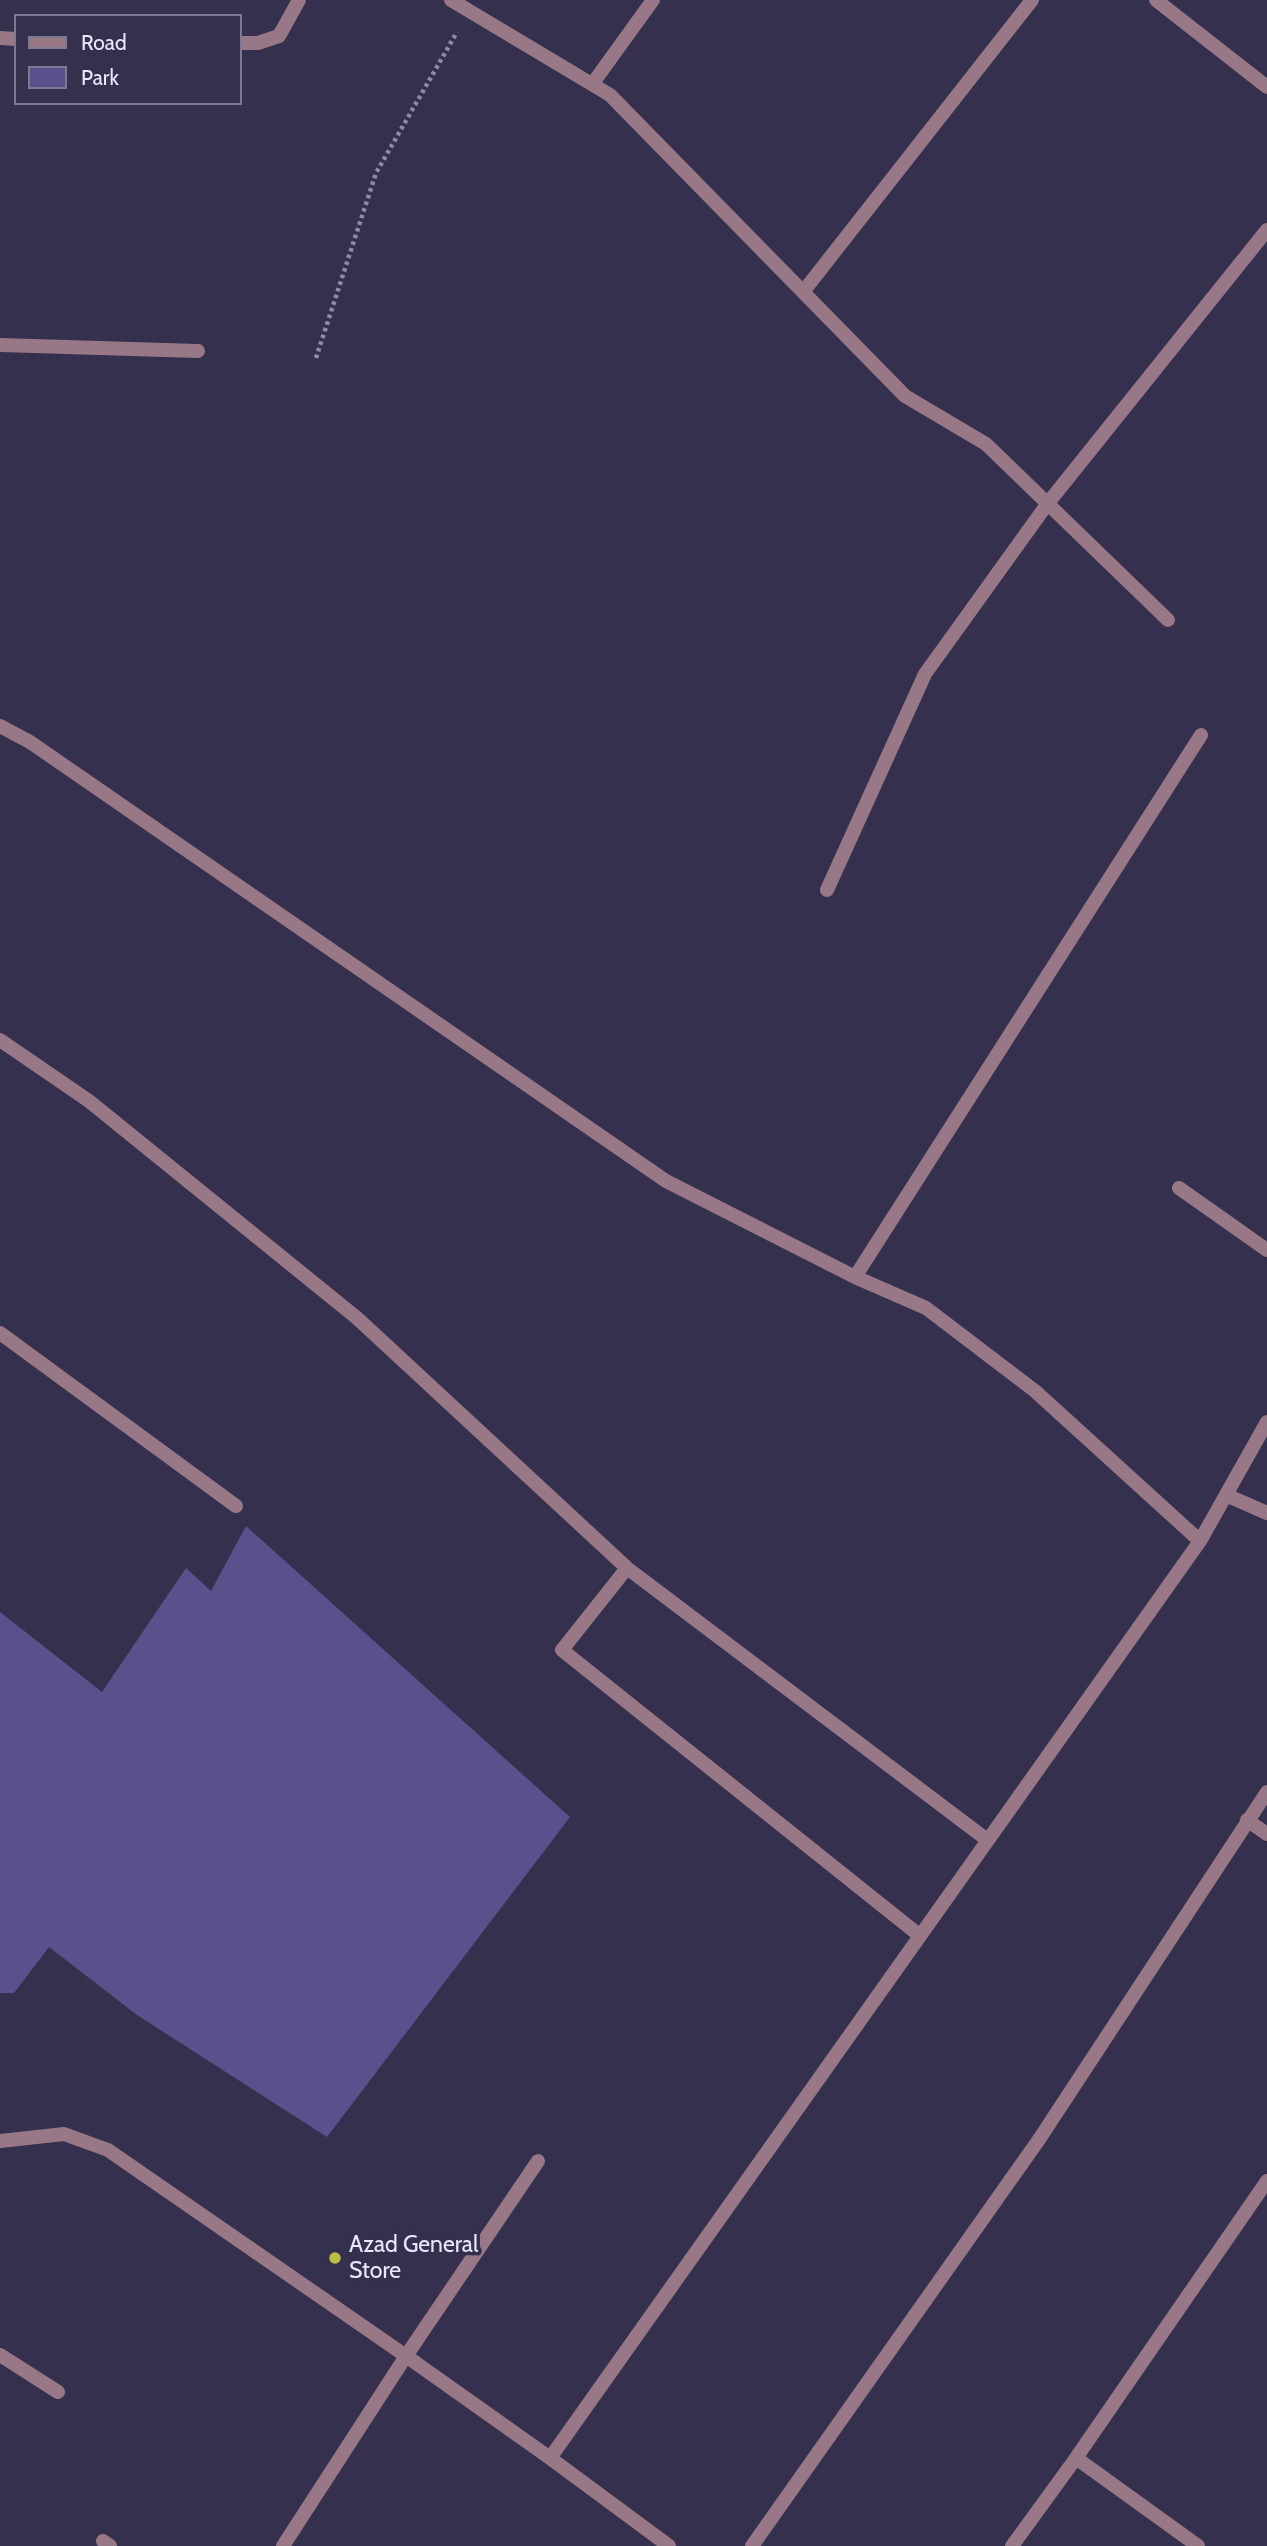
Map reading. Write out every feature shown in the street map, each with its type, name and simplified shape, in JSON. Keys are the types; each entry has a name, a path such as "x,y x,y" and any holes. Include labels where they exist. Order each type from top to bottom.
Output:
{"street":[{"path":"242,43 258,43 278,36 299,0"},
{"path":"451,0 610,95 905,396 986,444 1168,620"},
{"path":"593,83 653,0"},
{"path":"803,292 1032,0"},
{"path":"1156,0 1267,87"},
{"path":"827,890 925,674 1048,503 1267,230"},
{"path":"0,345 198,351"},
{"path":"0,726 30,742 666,1181 855,1277 926,1308 1035,1391 1200,1541"},
{"path":"855,1277 1201,734"},
{"path":"0,1040 89,1101 357,1318 627,1568 986,1839"},
{"path":"1179,1188 1267,1250"},
{"path":"0,1333 236,1506"},
{"path":"551,2458 986,1839 1200,1541 1267,1422"},
{"path":"1226,1495 1267,1513"},
{"path":"627,1568 562,1650 919,1935"},
{"path":"752,2546 1040,2138 1267,1792"},
{"path":"1247,1820 1267,1834"},
{"path":"0,2141 64,2134 108,2150 551,2458 669,2546"},
{"path":"282,2546 538,2161"},
{"path":"1012,2546 1267,2181"},
{"path":"0,2355 58,2392"},
{"path":"1076,2458 1198,2546"}],"path":[{"path":"316,358 376,173 469,10"}],"green space":[{"path":"246,1526 570,1817 327,2137 137,2015 49,1947 14,1993 0,1993 0,1612 102,1692 186,1568 211,1591"}],"place":[{"name":"Azad General Store","path":"335,2258"}]}
